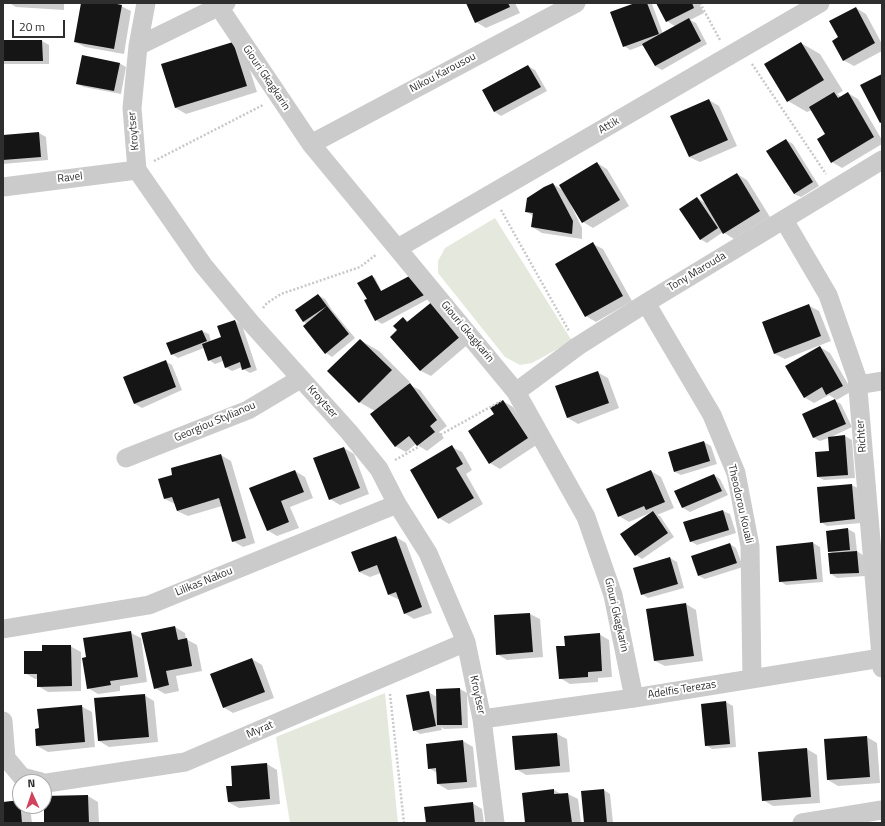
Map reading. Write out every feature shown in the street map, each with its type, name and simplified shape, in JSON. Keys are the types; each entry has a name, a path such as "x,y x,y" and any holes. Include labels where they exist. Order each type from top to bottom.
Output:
{"street":[{"name":"Kroytser","path":"146,3 138,46 132,108 137,170 203,265 251,323 349,432 379,469 397,504 428,553 466,642 482,719 495,823"},
{"name":"Nikou Karousou","path":"310,144 576,3"},
{"name":"Attik","path":"395,245 492,194 820,3"},
{"path":"138,46 223,5"},
{"name":"Giouri Gkagkarin","path":"223,5 310,144 516,392 586,517 613,595 634,698"},
{"name":"Tony Marouda","path":"516,392 578,346 882,160"},
{"name":"Ravel","path":"3,187 137,170"},
{"name":"Richter","path":"784,220 828,295 857,378 881,663"},
{"name":"Theodorou Kouali","path":"646,303 712,415 736,473 750,546 752,679"},
{"name":"Georgiou Stylianou","path":"126,458 248,410 300,379"},
{"path":"858,385 882,382"},
{"name":"Lilikas Nakou","path":"3,629 149,605 397,504"},
{"name":"Myrat","path":"52,783 185,762 466,642"},
{"name":"Adelfis Terezas","path":"482,719 634,698 752,679 881,663"},
{"name":"Myrat","path":"3,721 6,758 19,774"},
{"path":"802,823 882,810"}],"path":[{"path":"700,3 836,188"},
{"path":"137,170 279,96"},
{"path":"492,194 578,346"},
{"path":"251,323 267,303 280,294 360,267 395,245"},
{"path":"379,469 516,392"},
{"path":"388,676 404,823"}],"shaded area":[{"path":"495,218 572,341 532,363 520,365 505,357 438,273 438,261 445,248"},
{"path":"385,693 398,823 290,823 276,737"}],"building":[{"path":"81,3 112,3 122,5 114,49 74,42"},
{"path":"466,3 508,3 510,7 475,23"},
{"path":"635,3 647,3 659,34 623,47 610,12"},
{"path":"656,3 692,3 694,8 666,22"},
{"path":"856,7 875,43 843,61 832,41 838,37 829,21"},
{"path":"689,18 701,41 655,66 642,44"},
{"path":"3,40 42,40 43,61 3,61"},
{"path":"233,42 247,86 175,108 161,64"},
{"path":"801,42 824,80 787,102 764,64"},
{"path":"82,55 120,63 114,91 76,84"},
{"path":"528,65 541,87 494,112 482,90"},
{"path":"882,74 882,122 880,123 860,85"},
{"path":"834,92 838,98 848,92 874,137 831,163 817,139 825,134 809,107"},
{"path":"709,99 728,140 689,157 670,116"},
{"path":"39,132 41,157 3,160 3,135"},
{"path":"786,139 813,182 794,194 766,151"},
{"path":"597,162 620,200 582,223 559,185"},
{"path":"737,173 760,211 723,234 700,195"},
{"path":"553,183 573,221 572,234 531,227 533,213 525,212 527,198"},
{"path":"697,197 718,228 700,240 679,209"},
{"path":"593,242 623,296 585,317 555,264"},
{"path":"415,273 426,294 375,321 364,300 367,299 357,283 372,275 381,291"},
{"path":"318,294 327,306 303,322 295,310"},
{"path":"433,301 462,335 420,371 390,337 397,330 393,326 403,317 407,322"},
{"path":"809,304 821,336 774,354 762,322"},
{"path":"327,306 349,334 325,354 303,326"},
{"path":"235,320 251,367 242,370 240,362 225,368 221,356 208,361 202,344 221,337 217,326"},
{"path":"202,330 207,341 171,355 166,343"},
{"path":"360,339 392,370 359,403 327,371"},
{"path":"820,346 843,386 826,395 822,387 804,398 785,366"},
{"path":"166,360 176,387 134,404 123,377"},
{"path":"598,371 609,403 567,418 555,386"},
{"path":"410,383 437,420 430,426 435,432 417,446 409,436 395,447 370,414"},
{"path":"835,399 846,424 813,438 802,414"},
{"path":"503,400 528,438 489,464 468,431 494,414 490,408"},
{"path":"845,435 848,475 817,477 815,452 829,451 828,437"},
{"path":"704,441 710,461 674,472 668,452"},
{"path":"452,445 463,464 456,468 474,498 438,519 410,470"},
{"path":"344,447 360,488 329,500 313,458"},
{"path":"221,454 246,538 232,542 219,498 177,511 172,497 164,499 158,479 172,475 171,468"},
{"path":"295,470 304,492 281,501 289,522 267,531 249,488"},
{"path":"651,470 665,502 646,510 644,506 618,517 606,489"},
{"path":"714,474 722,491 682,508 674,491"},
{"path":"852,484 855,519 820,523 817,487"},
{"path":"723,510 729,530 690,542 683,522"},
{"path":"653,511 668,533 635,556 620,534"},
{"path":"848,528 850,550 828,552 826,531"},
{"path":"396,536 422,607 404,614 396,592 388,595 377,565 359,572 351,552"},
{"path":"813,542 817,579 779,582 776,546"},
{"path":"730,543 737,563 698,576 691,556"},
{"path":"857,551 859,573 830,574 828,553"},
{"path":"670,557 678,584 641,595 633,568"},
{"path":"686,603 694,656 654,661 646,609"},
{"path":"530,613 533,652 496,655 494,615"},
{"path":"175,626 178,640 187,638 192,666 166,671 169,685 154,689 141,633"},
{"path":"131,631 138,677 110,681 111,685 87,689 82,658 86,657 83,638"},
{"path":"600,633 602,671 588,672 588,677 559,679 556,646 565,646 564,636"},
{"path":"42,645 71,645 72,686 37,687 37,674 24,674 24,651 42,651"},
{"path":"252,658 265,692 223,708 210,674"},
{"path":"460,688 462,725 437,725 436,689"},
{"path":"429,691 436,726 413,731 406,695"},
{"path":"145,694 149,737 98,741 94,698"},
{"path":"726,701 730,744 705,746 701,704"},
{"path":"82,705 85,742 36,746 35,729 39,728 37,709"},
{"path":"557,733 560,766 515,770 512,736"},
{"path":"867,736 870,777 827,780 824,739"},
{"path":"463,740 467,782 437,784 436,768 428,769 426,744"},
{"path":"807,748 811,797 762,801 758,752"},
{"path":"267,763 270,799 228,802 226,786 232,786 231,766"},
{"path":"554,789 554,794 568,793 572,823 525,823 522,793"},
{"path":"604,789 607,823 584,823 581,791"},
{"path":"88,795 89,823 44,823 44,814 52,814 52,796"},
{"path":"12,801 12,814 21,814 22,823 3,823 3,802"},
{"path":"473,802 475,823 426,823 424,807"}]}
